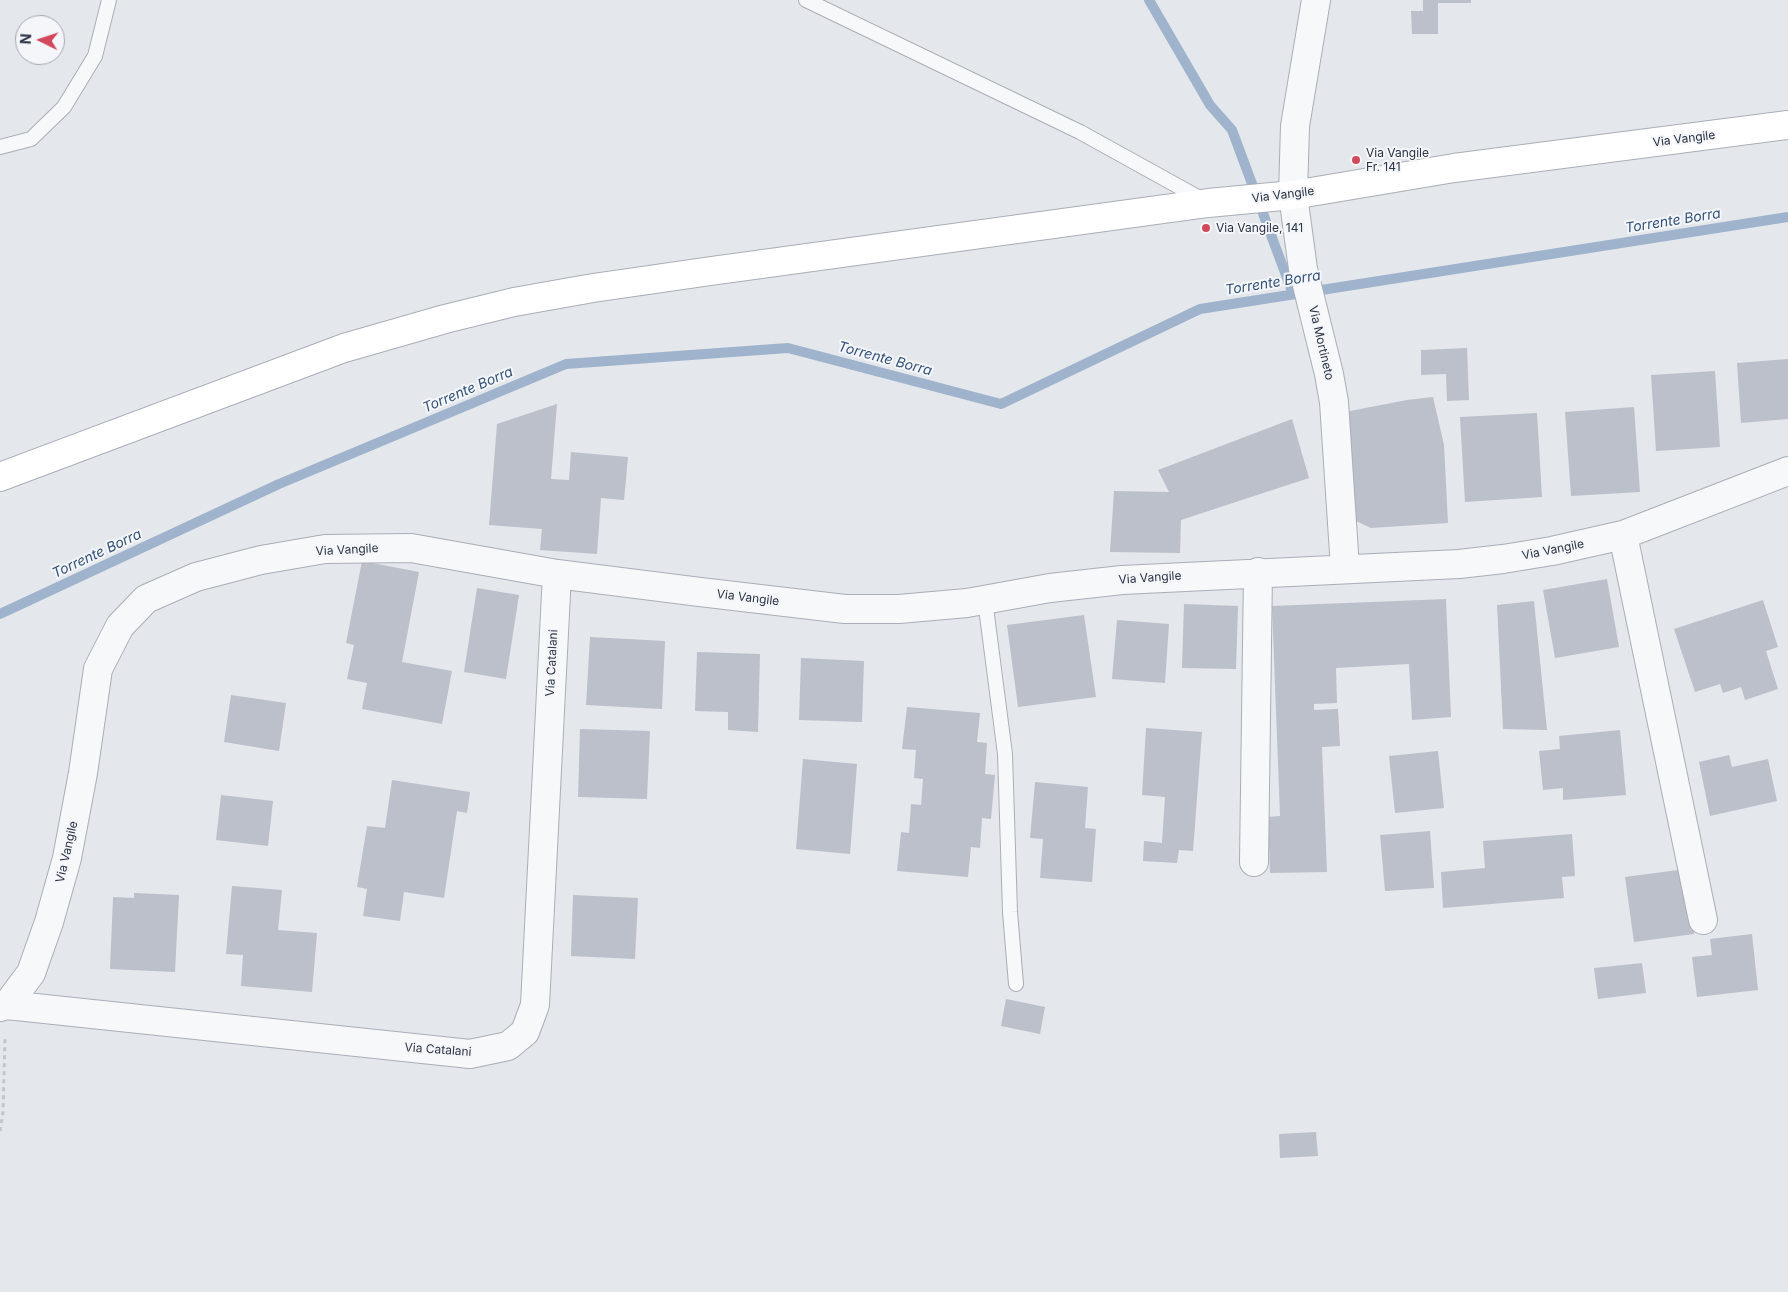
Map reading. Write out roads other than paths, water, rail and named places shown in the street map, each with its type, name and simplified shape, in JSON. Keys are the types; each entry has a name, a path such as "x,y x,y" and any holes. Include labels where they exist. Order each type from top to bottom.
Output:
{"street":[{"name":"Via Mortineto","path":"1316,0 1295,126 1293,195 1303,269 1334,402 1345,568"},
{"name":"Via Vangile","path":"0,477 344,348 445,319 514,302 593,288 1208,203 1293,195 1454,168 1788,125"},
{"name":"Via Vangile","path":"3,1006 30,973 49,922 67,858 83,774 98,669 120,626 146,599 196,576 260,560 325,549 411,548 557,574 845,609 924,608 985,600 1050,588 1122,580 1258,572 1459,564 1503,559 1552,551 1623,535 1788,471"},
{"path":"1623,535 1703,920"},
{"path":"1254,862 1258,572"},
{"name":"Via Catalani","path":"3,1006 470,1054 508,1046 525,1032 535,1005 557,574"}],"lane":[{"path":"0,147 30,139 64,107 95,56 109,0"},
{"path":"806,0 1080,132 1208,203"},
{"path":"985,600 1005,754 1010,912 1016,984"}],"waterway":[{"path":"1149,0 1210,105 1232,130 1293,294"},
{"name":"Torrente Borra","path":"0,614 279,484 566,364 788,348 1001,404 1200,309 1788,217"}],"place":[{"name":"Via Vangile Fr. 141","path":"1356,160"},
{"name":"Via Vangile, 141","path":"1206,228"}]}
